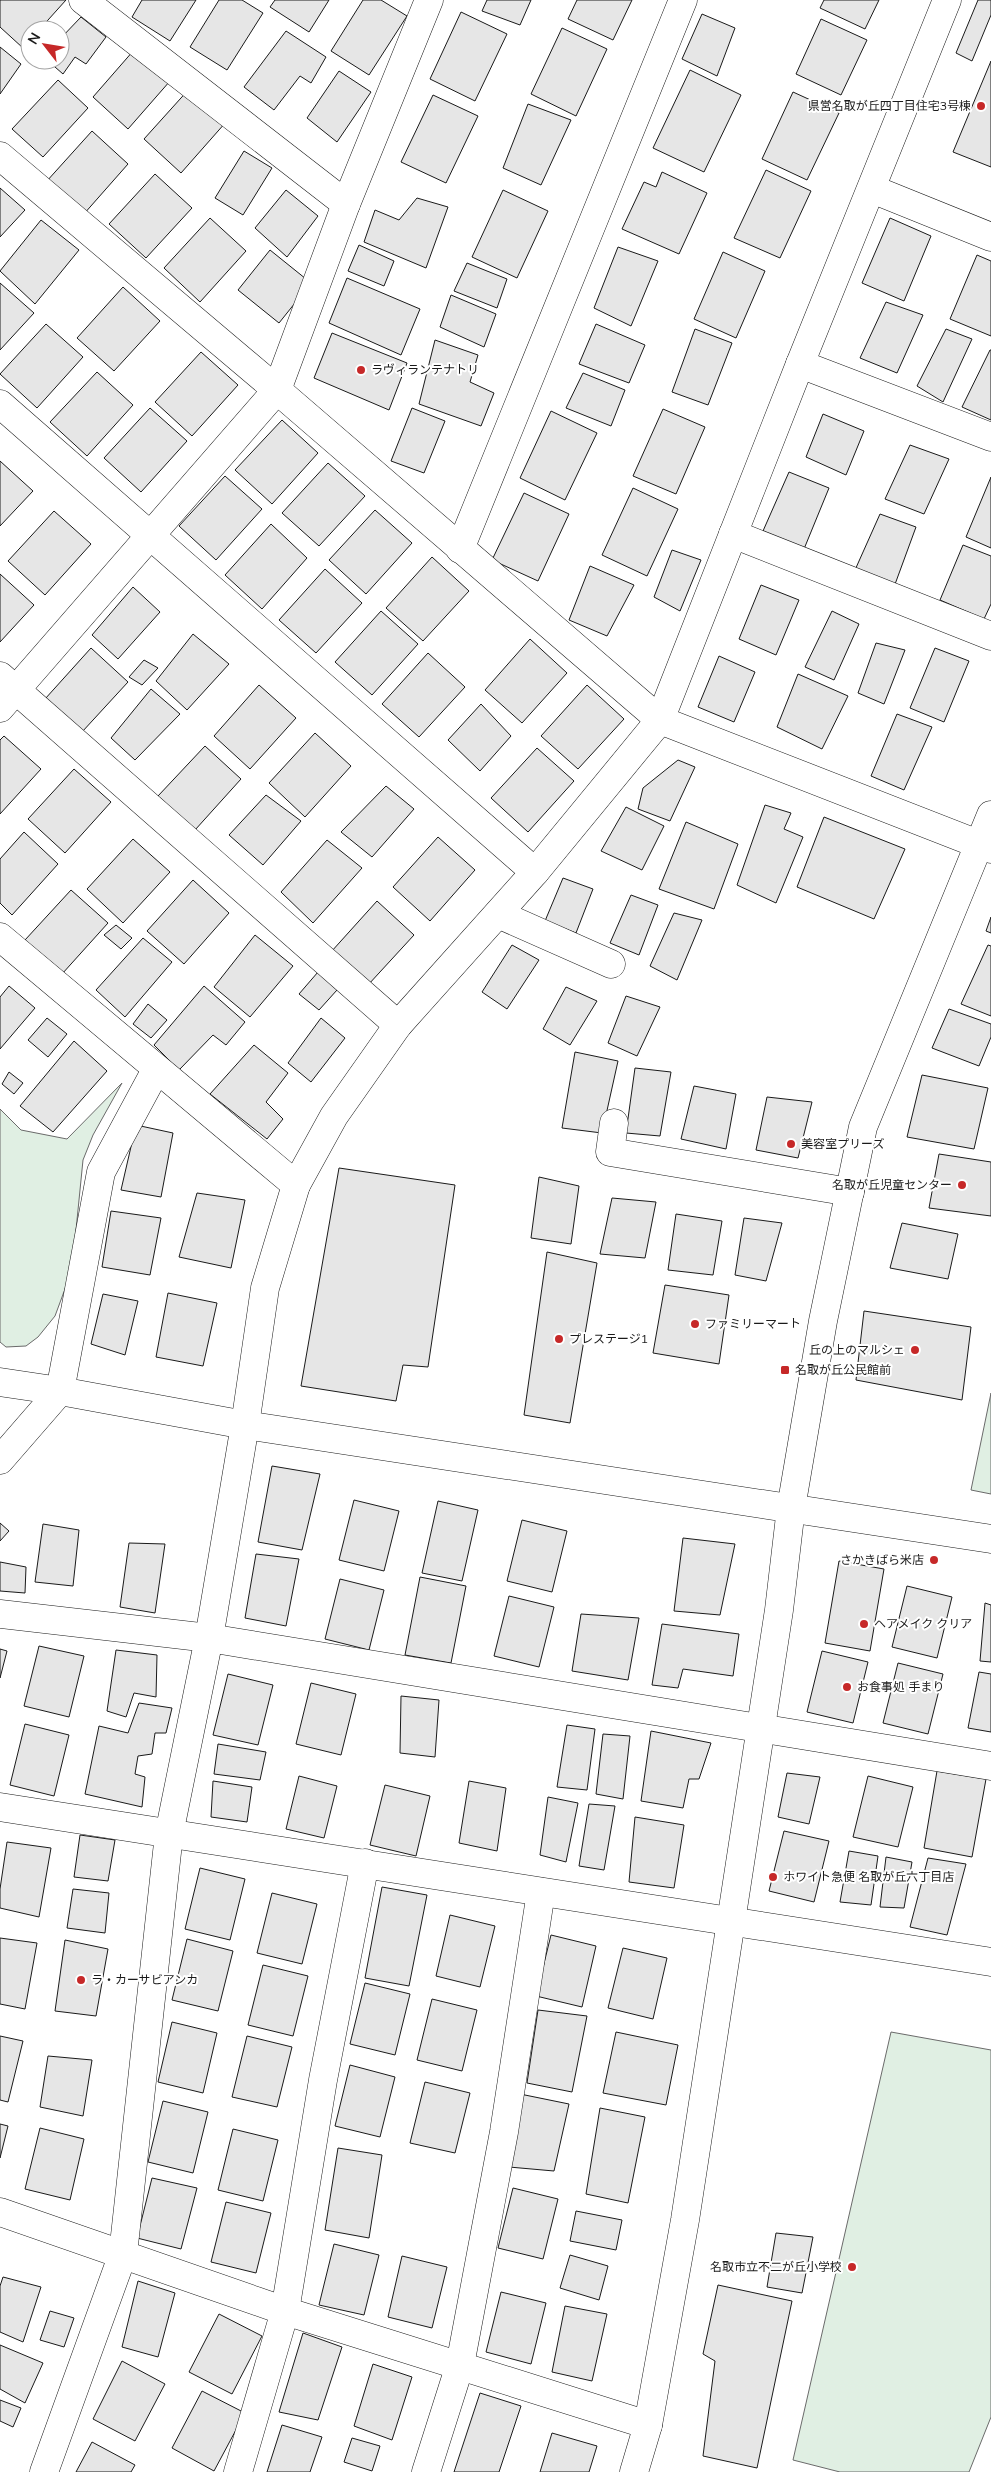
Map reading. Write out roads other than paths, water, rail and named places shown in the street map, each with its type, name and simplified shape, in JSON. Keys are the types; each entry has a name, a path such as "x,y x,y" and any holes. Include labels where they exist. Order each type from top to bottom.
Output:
{"street":[{"path":"83,0 346,204"},
{"path":"398,1025 5,691 151,534 277,390 346,204 428,0"},
{"path":"460,549 683,0"},
{"path":"44,2472 123,2254 169,1834 210,1638 245,1425 265,1288 296,1185 334,1116 398,1025 535,872 660,720 800,364 947,0"},
{"path":"0,156 277,390 660,720 985,847"},
{"path":"872,189 991,237"},
{"path":"800,364 991,437"},
{"path":"0,404 151,534 535,872"},
{"path":"733,534 991,636"},
{"path":"634,2472 648,2425 685,2220 732,1921 792,1508 823,1321 864,1126 985,847 991,814"},
{"path":"498,914 611,964"},
{"path":"0,937 156,1070 296,1185"},
{"path":"0,1460 60,1391 101,1172 156,1070"},
{"path":"614,1123 610,1152 850,1192"},
{"path":"0,1382 60,1391 245,1425 991,1540"},
{"path":"0,1614 210,1638 760,1730 991,1766"},
{"path":"0,1807 991,1962"},
{"path":"238,2472 285,2311 323,2080 365,1863"},
{"path":"426,2472 460,2365 504,2132 541,1892"},
{"path":"0,2212 285,2311 648,2425"}],"place":[{"name":"県営名取が丘四丁目住宅3号棟","path":"981,106"},
{"name":"ラヴィランテナトリ","path":"361,370"},
{"name":"美容室プリーズ","path":"791,1144"},
{"name":"名取が丘児童センター","path":"962,1185"},
{"name":"ファミリーマート","path":"695,1324"},
{"name":"プレステージ1","path":"559,1339"},
{"name":"丘の上のマルシェ","path":"915,1350"},
{"name":"名取が丘公民館前","path":"785,1370"},
{"name":"さかきばら米店","path":"934,1560"},
{"name":"ヘアメイク クリア","path":"864,1624"},
{"name":"お食事処 手まり","path":"847,1687"},
{"name":"ホワイト急便 名取が丘六丁目店","path":"773,1877"},
{"name":"ラ・カーサビアンカ","path":"81,1980"},
{"name":"名取市立不二が丘小学校","path":"852,2267"}]}
